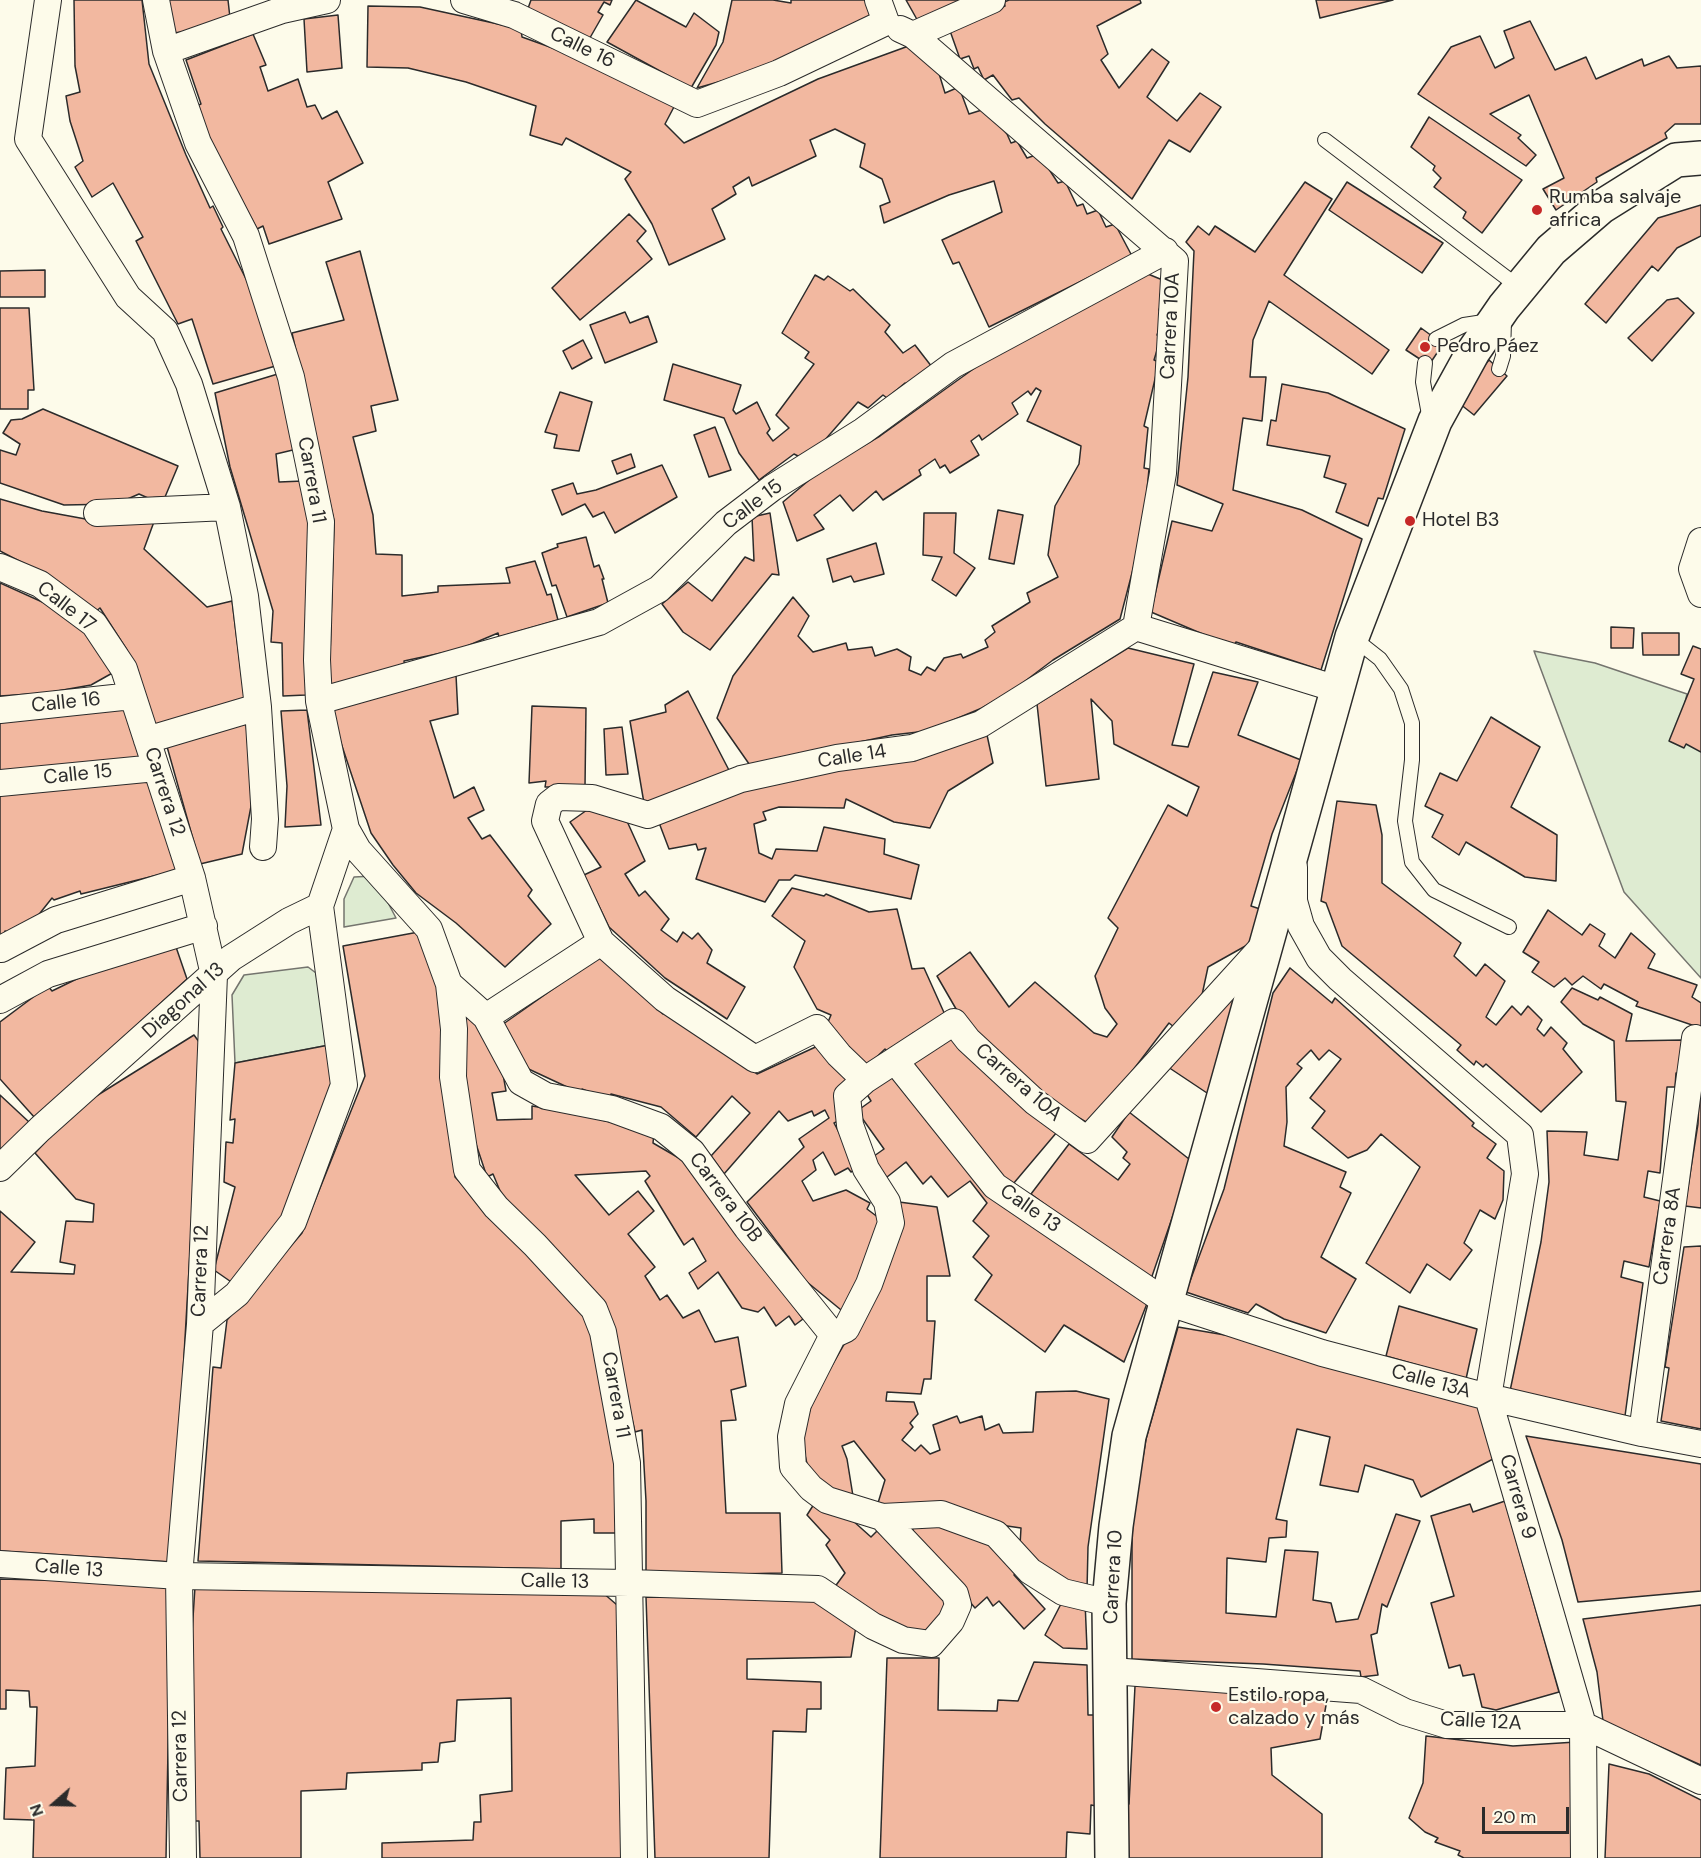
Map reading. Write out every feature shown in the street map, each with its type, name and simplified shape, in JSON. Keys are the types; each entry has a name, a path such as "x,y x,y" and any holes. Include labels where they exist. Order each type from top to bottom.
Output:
{"street":[{"path":"48,0 28,139 128,297 165,331 189,384 227,507 245,596 258,707 265,819 263,847"},
{"name":"Carrera 11","path":"156,0 166,51 198,143 246,236 291,377 321,522 317,660 319,701 346,829 358,850 429,929 449,984 454,1029 453,1077 467,1170 496,1208 535,1245 594,1309 603,1332 627,1463 634,1858"},
{"path":"166,51 282,10 327,0"},
{"name":"Calle 16","path":"464,0 517,8 698,104 779,73 882,11"},
{"path":"913,35 992,0"},
{"name":"Carrera 10A","path":"882,11 913,35 1175,261 1163,473 1136,627"},
{"name":"Carrera 10","path":"1112,1858 1112,1671 1109,1603 1116,1526 1129,1436 1352,637 1441,420 1473,352 1506,305 1551,250 1601,207 1676,160 1701,158"},
{"name":"Calle 15","path":"319,701 599,622 660,589 726,523 763,495 863,431 953,365 1165,251"},
{"path":"97,513 227,507"},
{"path":"1701,541 1692,569 1701,594"},
{"name":"Calle 17","path":"0,567 40,584 94,624 124,669 132,696"},
{"path":"1136,627 1337,689"},
{"name":"Calle 14","path":"601,942 545,821 549,804 558,797 592,798 648,815 741,779 837,758 912,748 981,724 1136,627"},
{"name":"Calle 16","path":"0,710 132,696"},
{"name":"Carrera 12","path":"132,696 192,878 214,975 200,1323 179,1576 183,1858"},
{"path":"147,740 258,707"},
{"name":"Calle 15","path":"0,783 156,768"},
{"path":"200,1323 237,1294 293,1222 344,1085 320,906 346,829"},
{"name":"Carrera 9","path":"1293,849 1294,901 1301,926 1319,958 1340,980 1520,1135 1525,1174 1488,1397 1583,1725 1584,1858"},
{"path":"1,949 56,920 192,878"},
{"name":"Diagonal 13","path":"0,1168 40,1129 231,958 289,921 320,906"},
{"path":"0,1000 48,974 204,926"},
{"name":"Carrera 10A","path":"896,1062 954,1022 968,1040 1035,1102 1087,1140 1268,940"},
{"path":"486,1017 601,942 665,999 755,1059 817,1028 839,1055 865,1080"},
{"name":"Carrera 11","path":"449,984 486,1017"},
{"name":"Carrera 10B","path":"486,1017 521,1082 546,1096 612,1109 661,1127 692,1152 747,1228 833,1335"},
{"name":"Carrera 8A","path":"1642,1433 1695,1038"},
{"path":"896,1062 865,1080 847,1096 850,1125 866,1169 887,1202 891,1223 865,1293 846,1329 833,1335 798,1404 791,1437 793,1467 811,1488 827,1500 882,1516 941,1514 996,1534 1030,1570 1063,1592 1109,1603"},
{"name":"Calle 13","path":"896,1062 995,1186 1166,1302"},
{"name":"Calle 13A","path":"1166,1302 1322,1353 1488,1397 1642,1433 1701,1444"},
{"name":"Calle 13","path":"0,1564 179,1576 629,1583 818,1589 873,1626 903,1640 931,1644 951,1621 958,1605 955,1594 882,1516"},
{"name":"Calle 12A","path":"1112,1671 1361,1690 1406,1712 1448,1725 1583,1725 1701,1781"}],"lane":[{"path":"1325,140 1506,305"},
{"path":"1436,339 1506,305"},
{"path":"1498,369 1503,356 1506,305"},
{"path":"1425,363 1423,382 1441,420"},
{"path":"1352,637 1380,659 1391,674 1401,689 1412,723 1412,760 1405,821 1412,862 1434,890 1509,927"}],"green space":[{"path":"1534,651 1595,663 1687,694 1677,738 1701,748 1701,978 1624,892"},
{"path":"374,876 396,918 344,927 344,899 354,877"},
{"path":"308,967 316,973 329,1045 235,1063 232,995 244,975"}],"building":[{"path":"74,0 142,0 149,64 210,208 213,206 223,227 221,229 253,293 279,365 213,384 192,319 178,324 136,241 143,237 113,183 92,197 75,167 83,161 70,121 66,96 80,92 75,66"},
{"path":"169,0 228,0 230,18 205,30 172,33"},
{"path":"531,0 612,0 610,5 604,2 598,12 603,15 587,43 526,14"},
{"path":"636,0 686,27 694,13 719,32 716,45 691,88 607,42"},
{"path":"732,0 773,0 791,3 791,0 870,0 879,21 729,79 697,88 723,42"},
{"path":"906,0 969,0 919,23"},
{"path":"1009,0 1140,0 1141,3 1097,26 1108,54 1101,60 1119,88 1152,49 1169,62 1147,97 1177,121 1200,93 1221,107 1190,152 1169,140 1132,199 1045,124 1019,98 1012,100 993,75 984,80 978,67 974,69 969,56 960,59 949,28 1005,6 1004,2"},
{"path":"1316,0 1393,0 1320,18"},
{"path":"368,6 420,7 521,29 522,37 561,51 675,105 665,124 684,143 818,79 914,44 937,67 945,93 959,87 969,114 985,109 1007,134 1011,143 1017,141 1027,158 1039,154 1058,183 1065,181 1077,206 1083,204 1087,214 1098,210 1106,227 1115,224 1132,256 989,327 959,262 953,264 942,240 1002,212 994,181 949,195 884,223 880,206 890,202 882,179 860,167 865,144 835,129 810,140 816,156 752,186 749,177 733,187 736,194 712,209 725,239 669,265 652,224 625,179 631,172 566,138 562,145 530,135 536,106 466,82 408,68 367,67"},
{"path":"338,15 342,68 307,72 304,19"},
{"path":"1530,21 1555,70 1586,57 1596,79 1642,59 1644,66 1669,56 1677,68 1701,66 1701,124 1675,124 1665,133 1667,138 1596,178 1597,182 1556,210 1543,189 1564,178 1529,95 1490,114 1521,135 1518,138 1536,155 1526,166 1418,94 1451,47 1480,36 1495,68 1514,58 1504,31"},
{"path":"253,34 266,65 260,67 268,91 298,79 307,107 315,105 322,119 337,111 363,163 328,182 342,219 269,244 263,226 257,229 214,148 196,106 201,104 186,60"},
{"path":"1429,117 1522,180 1482,233 1463,218 1466,212 1434,187 1441,178 1433,170 1435,166 1411,147"},
{"path":"1305,182 1332,199 1284,275 1389,350 1372,374 1269,301 1253,340 1250,377 1266,377 1262,421 1243,418 1233,490 1302,510 1362,539 1321,670 1236,642 1233,647 1151,612 1172,521 1212,531 1223,504 1177,485 1188,377 1194,251 1186,242 1198,226 1209,235 1215,226 1255,252"},
{"path":"1347,182 1443,243 1422,273 1329,210"},
{"path":"1701,205 1701,236 1677,248 1658,271 1652,266 1606,323 1585,304 1658,218"},
{"path":"629,214 646,231 637,241 652,259 580,320 552,288"},
{"path":"360,251 398,400 371,406 376,431 353,437 373,515 376,554 402,555 402,596 438,592 438,586 510,583 506,568 535,561 547,595 551,594 558,620 499,637 498,633 460,649 404,661 405,669 329,690 334,521 292,333 344,320 326,262"},
{"path":"45,270 45,297 0,297 0,271"},
{"path":"1148,274 1165,281 1160,295 1163,297 1159,310 1164,315 1157,335 1161,337 1154,360 1159,362 1144,426 1148,428 1144,468 1149,469 1143,531 1120,619 1053,660 1012,691 982,708 927,731 892,735 832,748 754,771 717,718 733,676 793,597 809,616 798,636 813,652 846,643 848,650 872,647 875,656 897,649 911,657 909,670 921,675 927,667 935,671 944,658 961,654 963,658 988,647 985,640 995,632 992,626 1030,602 1027,593 1058,577 1048,555 1055,506 1079,464 1081,446 1027,421 1041,391 1036,388 1031,395 1028,391 1012,403 1018,414 982,440 979,435 971,441 979,455 950,473 945,465 940,468 935,459 919,470 921,475 883,500 876,491 853,511 840,495 814,515 824,529 797,541 783,502 820,471 880,436 990,357"},
{"path":"815,275 824,280 828,276 850,291 853,289 890,325 885,332 903,353 915,345 932,367 908,386 905,383 887,398 883,395 868,408 858,402 824,441 800,457 794,454 759,480 739,453 724,418 664,400 673,364 741,385 733,410 736,414 757,402 770,429 767,433 773,441 789,428 776,415 814,364 805,358 809,352 782,333"},
{"path":"1678,298 1694,313 1652,361 1628,338 1667,300"},
{"path":"0,308 29,308 34,390 28,390 28,409 0,409"},
{"path":"625,312 630,323 648,316 657,342 605,363 590,325"},
{"name":"Pedro Páez","path":"1421,328 1443,344 1429,365 1406,350"},
{"path":"583,340 592,358 572,369 563,351"},
{"path":"1489,360 1507,376 1474,415 1455,400"},
{"path":"281,373 297,449 276,454 279,482 303,481 312,538 306,695 283,696 282,643 271,642 273,611 230,467 215,393"},
{"path":"1282,384 1328,393 1405,429 1383,499 1378,498 1368,526 1336,512 1346,484 1324,477 1330,456 1267,445 1271,420 1276,421"},
{"path":"560,392 592,402 579,451 554,448 557,435 545,432"},
{"path":"43,409 178,466 165,497 148,498 139,494 116,504 64,505 0,483 0,450 16,455 20,444 3,433 11,420 22,419"},
{"path":"715,427 731,470 709,477 694,435"},
{"path":"631,454 635,467 617,474 612,461"},
{"path":"662,465 677,497 615,533 604,512 593,517 585,504 562,515 552,490 573,483 577,494 596,490"},
{"path":"0,499 42,511 91,520 155,519 144,549 207,607 232,601 245,703 153,730 127,650 100,608 95,612 44,574 0,551"},
{"path":"998,510 1023,515 1014,564 989,559"},
{"path":"770,513 779,575 772,574 710,650 683,632 662,604 688,582 712,601 745,557 754,561 752,517"},
{"path":"924,513 956,513 954,553 975,568 956,596 932,580 942,557 923,555"},
{"path":"586,537 594,567 599,565 604,579 602,579 608,603 567,617 556,585 552,586 542,553 558,547 557,544"},
{"path":"876,543 884,574 854,582 851,576 833,582 827,559"},
{"path":"0,583 60,610 93,631 116,671 91,685 46,693 0,696"},
{"path":"1611,627 1634,628 1633,648 1611,648"},
{"path":"1642,633 1679,633 1679,655 1643,655"},
{"path":"1693,646 1701,649 1701,752 1686,744 1684,748 1669,741 1694,679 1681,674"},
{"path":"1128,648 1194,664 1172,745 1188,747 1213,672 1258,682 1238,735 1301,760 1272,834 1251,906 1260,909 1249,944 1208,967 1202,995 1174,1027 1169,1023 1091,1125 1039,1094 963,1021 937,976 970,952 1009,1007 1035,982 1094,1033 1107,1037 1117,1024 1105,1008 1095,976 1118,928 1108,918 1168,805 1187,816 1199,787 1114,744 1112,721 1091,699 1099,779 1046,786 1037,704"},
{"path":"456,675 458,714 430,721 454,798 474,787 484,810 468,818 482,839 490,835 532,890 528,896 551,924 505,967 456,923 416,893 371,833 330,710"},
{"path":"688,691 732,776 645,809 630,721 666,712 665,705"},
{"path":"126,705 145,759 0,773 0,717"},
{"path":"532,706 586,708 585,787 545,787 546,781 529,783"},
{"path":"307,710 321,825 285,827 287,786 281,711"},
{"path":"1491,717 1540,747 1511,807 1557,835 1556,881 1525,877 1466,842 1459,855 1432,837 1443,815 1425,806 1440,773 1457,781"},
{"path":"246,721 252,801 242,854 200,864 166,743"},
{"path":"622,727 628,774 606,775 604,729"},
{"path":"987,735 993,763 948,791 930,828 894,822 846,799 844,808 779,807 763,812 766,820 754,824 759,853 772,859 776,849 817,851 824,827 885,839 884,854 919,865 911,899 795,875 790,880 779,880 765,902 696,879 706,848 698,850 696,844 669,849 658,820 755,785 920,756"},
{"path":"151,777 178,870 81,894 80,891 54,900 52,898 21,937 5,931 0,945 0,793"},
{"path":"1337,801 1376,805 1382,835 1382,883 1461,943 1454,956 1476,976 1485,964 1505,981 1486,1017 1496,1025 1512,1006 1521,1015 1528,1006 1542,1020 1537,1029 1544,1036 1551,1027 1567,1043 1563,1049 1582,1072 1541,1112 1486,1064 1483,1067 1476,1061 1474,1065 1457,1050 1461,1045 1342,946 1326,903 1321,901"},
{"path":"587,810 626,819 645,861 625,874 639,896 645,891 669,919 661,930 677,942 683,932 692,939 698,933 712,950 707,963 745,987 727,1019 665,978 609,927 584,875 601,867 570,822"},
{"path":"792,888 824,896 826,894 869,912 897,909 912,969 924,968 946,1017 915,1037 913,1033 888,1052 885,1049 866,1067 828,1022 831,1015 817,1009 794,967 805,941 772,916"},
{"path":"1548,910 1582,935 1590,924 1605,934 1599,946 1615,958 1631,933 1655,954 1648,968 1697,985 1692,997 1701,1003 1701,1028 1636,1006 1638,1002 1604,984 1601,989 1583,976 1572,985 1565,978 1554,987 1532,972 1539,962 1523,952"},
{"path":"424,931 451,1033 449,1103 455,1177 585,1307 620,1464 616,1533 594,1533 594,1519 561,1521 561,1569 198,1561 213,1367 221,1368 227,1320 302,1233 365,1076 343,946"},
{"path":"176,947 187,979 35,1118 0,1079 0,1022 48,986 52,991 91,972"},
{"path":"600,956 663,1014 666,1011 757,1074 822,1044 853,1080 843,1119 834,1123 858,1168 851,1172 848,1168 835,1175 823,1152 813,1160 816,1170 802,1181 813,1201 846,1190 870,1203 867,1209 887,1224 846,1314 796,1273 798,1270 747,1202 804,1147 799,1139 829,1118 825,1110 814,1116 812,1111 788,1121 779,1111 724,1174 711,1156 750,1113 732,1096 696,1137 661,1107 611,1094 609,1100 582,1089 580,1093 520,1065 499,1027"},
{"path":"1290,968 1332,1003 1335,998 1474,1123 1472,1126 1496,1144 1487,1158 1504,1171 1503,1200 1495,1219 1480,1210 1464,1243 1472,1250 1450,1280 1427,1264 1410,1293 1366,1263 1420,1167 1381,1134 1367,1150 1348,1158 1312,1128 1325,1111 1310,1098 1341,1059 1329,1050 1319,1060 1311,1050 1297,1064 1302,1068 1286,1087 1287,1122 1284,1146 1346,1172 1340,1187 1351,1193 1321,1257 1356,1279 1326,1333 1284,1319 1256,1304 1248,1313 1186,1292 1224,1189 1273,993"},
{"path":"1572,988 1598,1000 1600,997 1632,1014 1626,1041 1683,1040 1680,1073 1676,1073 1675,1087 1667,1087 1660,1173 1648,1171 1644,1197 1660,1201 1649,1267 1624,1261 1621,1277 1643,1283 1625,1416 1510,1391 1541,1242 1549,1182 1547,1131 1587,1132 1584,1155 1618,1160 1626,1102 1616,1101 1614,1041 1583,1024 1561,1002"},
{"path":"1228,997 1240,1001 1213,1097 1165,1065"},
{"path":"474,1016 500,1057 506,1091 492,1093 497,1120 532,1119 532,1106 574,1113 654,1133 653,1143 691,1165 803,1319 795,1325 789,1316 776,1326 764,1307 758,1312 742,1308 718,1272 698,1289 689,1273 706,1261 693,1238 684,1245 645,1181 650,1176 646,1171 575,1175 609,1215 638,1191 654,1211 628,1234 655,1267 645,1276 660,1300 667,1295 683,1318 699,1310 715,1342 738,1337 746,1386 731,1390 736,1420 721,1421 726,1513 780,1513 782,1573 646,1576 646,1501 642,1430 635,1432 607,1313 505,1203 493,1174 487,1177 474,1138 461,1049 460,1017"},
{"path":"952,1034 1057,1132 1008,1190 912,1064"},
{"path":"194,1035 202,1046 172,1562 0,1551 0,1211 35,1242 11,1272 74,1274 75,1265 60,1262 66,1221 93,1222 94,1204 76,1199 35,1153 77,1108"},
{"path":"329,1045 334,1083 289,1216 237,1286 214,1270 235,1187 224,1182 226,1142 233,1143 235,1119 230,1120 235,1063"},
{"path":"1701,1047 1701,1208 1685,1206 1698,1124"},
{"path":"891,1075 1094,1260 1148,1301 1124,1362 1064,1325 1045,1352 975,1300 992,1275 973,1257 989,1236 973,1221 987,1203 970,1181 948,1197 931,1176 923,1184 906,1162 882,1181 867,1161 884,1149 857,1111 871,1101 865,1091"},
{"path":"0,1095 29,1122 0,1152"},
{"path":"1129,1112 1189,1159 1189,1169 1150,1282 1031,1194 1069,1144 1118,1180 1130,1164 1123,1158 1127,1152 1112,1137"},
{"path":"899,1202 937,1207 950,1276 927,1276 927,1321 935,1321 931,1379 924,1379 921,1394 887,1392 886,1401 914,1402 918,1414 910,1423 913,1427 902,1440 915,1451 921,1445 930,1454 940,1450 933,1425 957,1416 960,1423 982,1416 985,1430 999,1424 1003,1433 1033,1432 1036,1392 1076,1391 1109,1399 1088,1547 1087,1590 1037,1565 1020,1545 1021,1528 897,1510 878,1503 885,1480 854,1441 842,1446 847,1459 853,1496 828,1491 808,1468 801,1438 814,1397 846,1341"},
{"path":"1701,1246 1701,1429 1661,1421 1669,1368 1665,1367 1684,1247"},
{"path":"1399,1306 1477,1329 1466,1379 1386,1356"},
{"path":"1178,1327 1266,1342 1474,1404 1480,1409 1493,1459 1421,1497 1413,1480 1365,1465 1358,1492 1320,1485 1330,1437 1297,1429 1276,1519 1287,1521 1286,1537 1269,1538 1266,1562 1227,1558 1226,1613 1276,1617 1285,1550 1318,1552 1313,1600 1331,1603 1336,1622 1358,1619 1396,1514 1420,1521 1387,1607 1382,1604 1377,1633 1371,1635 1378,1675 1361,1677 1360,1671 1263,1664 1132,1659 1132,1535 1135,1504 1146,1439"},
{"path":"1526,1436 1701,1464 1701,1591 1578,1602 1562,1540"},
{"path":"816,1501 842,1511 871,1537 879,1529 948,1599 944,1604 948,1608 928,1637 901,1631 834,1588 845,1573 826,1545 830,1540 807,1515"},
{"path":"1505,1501 1559,1692 1496,1710 1482,1707 1474,1674 1463,1676 1460,1665 1449,1668 1431,1603 1454,1596 1431,1516 1470,1504 1473,1512"},
{"path":"923,1518 1000,1546 1020,1567 1014,1575 1045,1609 1024,1629 999,1601 993,1606 987,1597 975,1608 911,1531"},
{"path":"0,1579 171,1583 166,1858 33,1858 34,1820 4,1819 6,1768 35,1766 37,1707 30,1707 29,1691 6,1690 6,1709 0,1709"},
{"path":"195,1587 602,1592 624,1611 625,1858 382,1858 382,1843 473,1840 474,1822 481,1822 480,1795 512,1791 511,1698 457,1700 455,1741 440,1743 438,1762 422,1763 422,1770 347,1773 346,1789 301,1791 301,1858 200,1858 199,1821 193,1821 189,1679"},
{"path":"646,1597 821,1598 857,1620 851,1657 747,1659 747,1679 821,1682 821,1709 807,1709 806,1732 773,1731 769,1858 655,1858"},
{"path":"1063,1600 1085,1601 1087,1649 1063,1648 1045,1635"},
{"path":"1701,1605 1701,1765 1603,1721 1597,1672 1583,1619"},
{"path":"887,1658 939,1658 938,1710 997,1711 998,1700 1018,1701 1034,1662 1087,1665 1088,1715 1094,1715 1096,1806 1091,1805 1090,1834 1067,1832 1066,1858 880,1858"},
{"path":"1135,1686 1328,1694 1320,1739 1271,1748 1272,1775 1322,1814 1322,1858 1124,1858 1125,1805 1129,1804"},
{"path":"1426,1736 1513,1746 1576,1742 1576,1858 1464,1858 1458,1855 1460,1851 1435,1842 1438,1838 1425,1832 1409,1818 1423,1783"},
{"path":"1609,1764 1649,1774 1701,1800 1701,1858 1605,1858"}],"place":[{"name":"Rumba salvaje africa","path":"1537,210"},
{"name":"Pedro Páez","path":"1425,347"},
{"name":"Hotel B3","path":"1410,521"},
{"name":"Estilo ropa, calzado y más","path":"1216,1707"}]}
